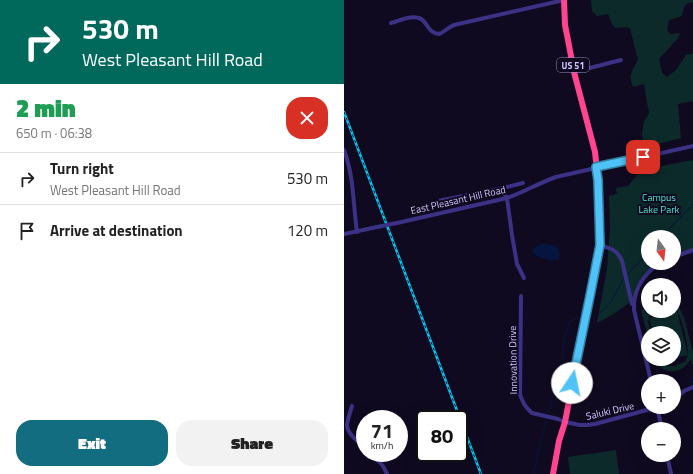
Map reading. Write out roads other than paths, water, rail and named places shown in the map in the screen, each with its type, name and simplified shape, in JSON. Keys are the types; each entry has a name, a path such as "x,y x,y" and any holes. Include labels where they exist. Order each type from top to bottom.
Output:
{"highway":[{"name":"US 51","path":"553,474 559,441 565,422 574,370 600,245 598,180 592,141 574,72 565,25 564,0"}],"street":[{"path":"391,23 406,19 418,18 424,21 433,33 438,34 454,25 564,0"},
{"path":"574,72 621,60"},
{"name":"East Pleasant Hill Road","path":"344,234 507,198 556,177 693,146"},
{"path":"344,150 352,179 357,232"},
{"path":"438,201 523,183"},
{"path":"503,188 507,198 517,264 524,278"},
{"path":"600,245 614,250 620,256 622,261 649,374"},
{"path":"681,254 693,250"},
{"path":"634,310 634,298 644,278 650,270"},
{"name":"Innovation Drive","path":"521,296 520,395 528,409 532,413 539,415"},
{"path":"681,394 693,387"},
{"path":"352,406 347,424 348,430 356,439"},
{"name":"Saluki Drive","path":"539,415 565,422 587,425 641,411"},
{"path":"379,462 387,474"},
{"path":"669,462 672,474"}],"water":[{"path":"543,244 551,245 559,249 558,260 538,257 534,254 533,250 537,246"}],"waterway":[{"path":"669,230 693,204"},
{"path":"627,275 641,260"},
{"path":"598,315 610,303 624,278"},
{"path":"547,413 550,408 552,392 562,360 565,335 570,321 579,318"},
{"path":"688,383 693,380"},
{"path":"533,474 546,421"}],"railway":[{"path":"344,112 481,474"}],"park label":[{"name":"Campus Lake Park","path":"659,202"}]}
